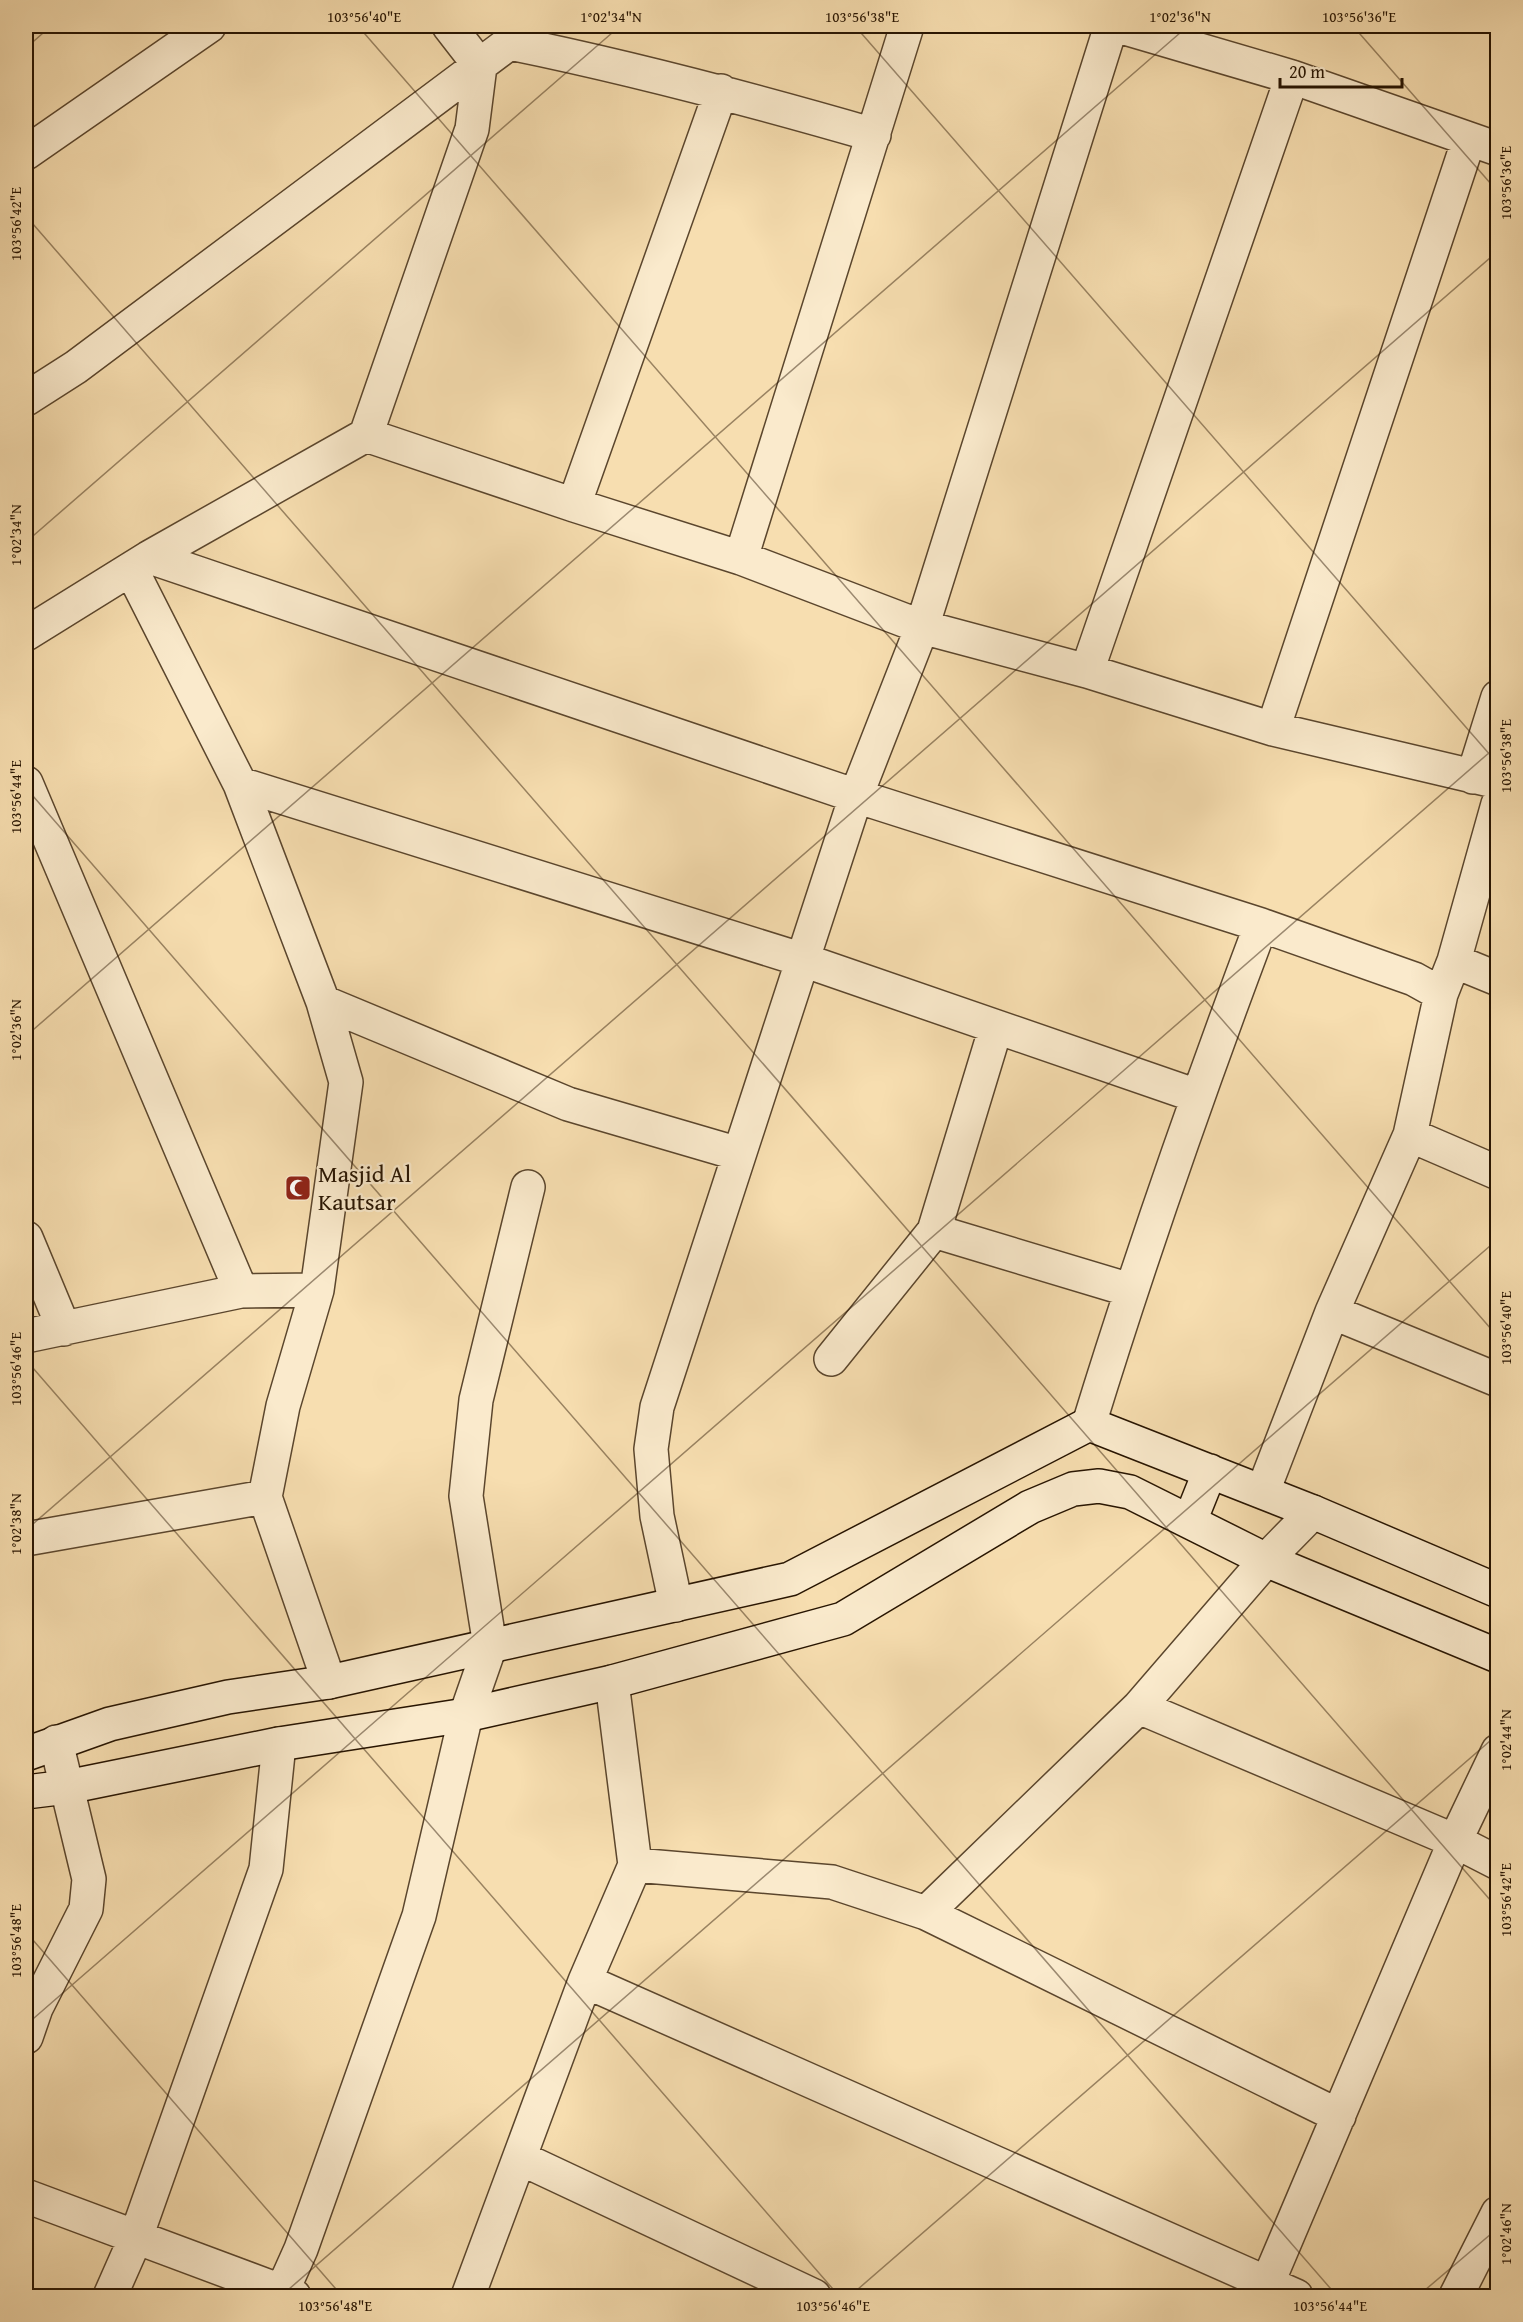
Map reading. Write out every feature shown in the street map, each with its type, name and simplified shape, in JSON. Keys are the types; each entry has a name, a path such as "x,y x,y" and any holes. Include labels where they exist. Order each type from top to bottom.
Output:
{"street":[{"path":"26,153 209,26"},
{"path":"26,634 140,563 366,435 472,129 480,66 449,26"},
{"path":"741,558 907,26"},
{"path":"676,1605 657,1516 651,1449 657,1407 856,796 922,627 1111,26"},
{"path":"1118,26 1292,77 1483,144 1273,729"},
{"path":"26,399 76,366 521,34 586,59 721,91 874,135"},
{"path":"1087,671 1292,77"},
{"path":"574,505 721,91"},
{"path":"366,435 741,558 922,627 1087,671 1273,729 1485,780 1497,698"},
{"path":"140,563 240,784 323,1002 346,1082 316,1290 283,1406 265,1497 329,1682"},
{"path":"140,563 1261,925 1414,979 1442,994"},
{"path":"26,783 240,1291"},
{"path":"240,784 803,960 1197,1096"},
{"path":"1263,1491 1332,1312 1410,1135 1442,994 1454,962 1497,804"},
{"path":"26,1754 110,1724 228,1697 329,1682 790,1579 1089,1424 1130,1290 1197,1096 1261,925"},
{"path":"1454,962 1497,979"},
{"path":"323,1002 568,1104 739,1154"},
{"path":"831,1359 934,1231 996,1027"},
{"path":"1410,1135 1497,1173"},
{"path":"26,2196 286,2295 419,1916 466,1715 490,1646 466,1496 476,1400 528,1187"},
{"path":"934,1231 1130,1290"},
{"path":"26,1238 64,1329"},
{"path":"26,1336 240,1291 316,1290"},
{"path":"1332,1312 1497,1380"},
{"path":"1089,1424 1263,1491 1497,1591"},
{"path":"1190,1521 1210,1471"},
{"path":"26,1792 67,1787 279,1744 466,1715 612,1682 843,1619 1030,1507 1073,1489 1099,1486 1130,1492 1266,1560 1497,1656"},
{"path":"26,1539 265,1497"},
{"path":"926,1913 1139,1707 1266,1560 1313,1512"},
{"path":"468,2296 585,1981 635,1865 612,1682"},
{"path":"1139,1707 1455,1841 1497,1863"},
{"path":"29,2018 86,1909 89,1879 56,1742"},
{"path":"110,2296 136,2238 267,1869 279,1744"},
{"path":"585,1981 1275,2293 1339,2116 1455,1841 1497,1750"},
{"path":"635,1865 832,1882 926,1913 1339,2116"},
{"path":"520,2158 814,2296"},
{"path":"1456,2296 1497,2213"}],"place":[{"name":"Masjid Al Kautsar","path":"298,1188"}]}
